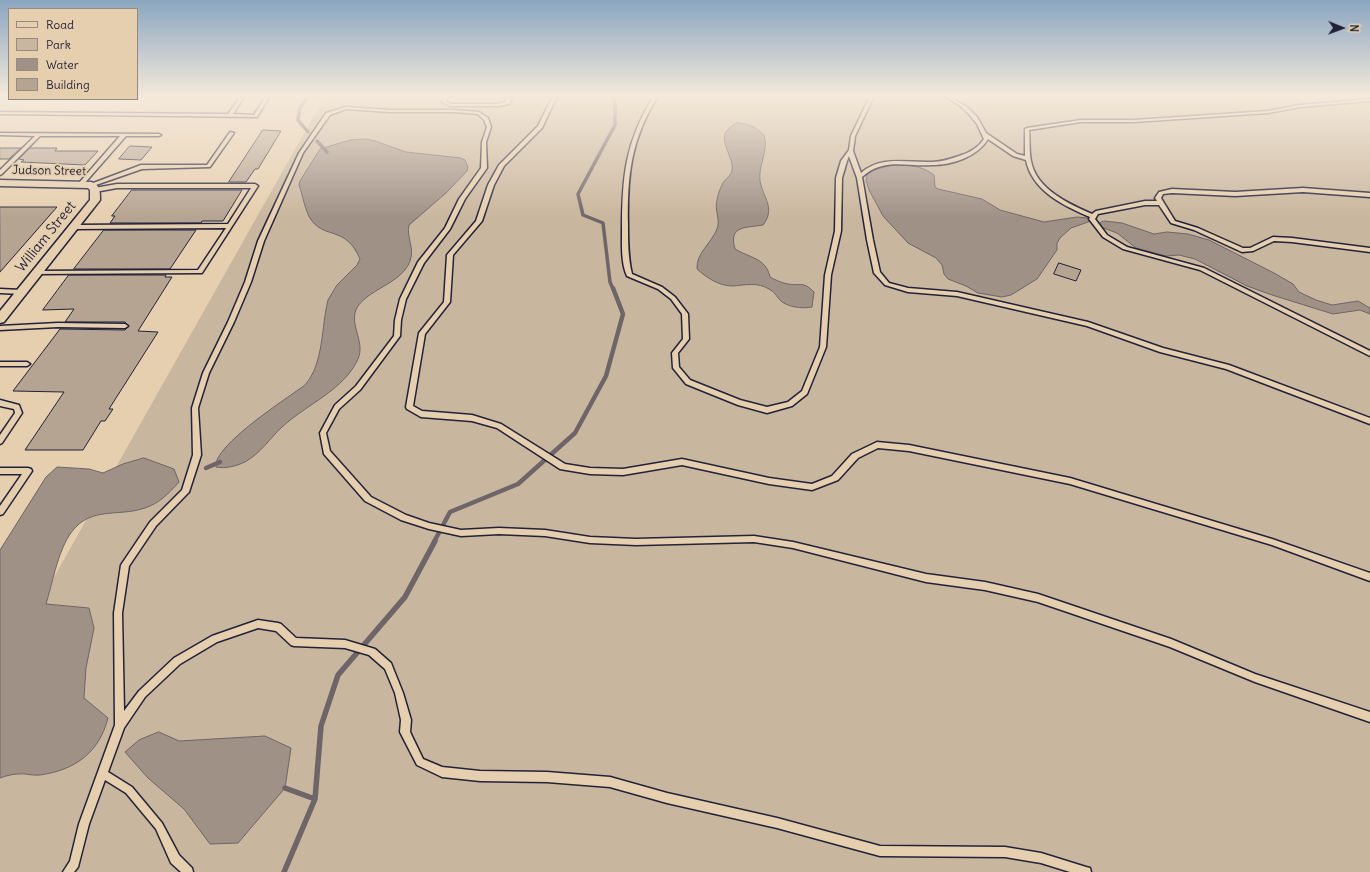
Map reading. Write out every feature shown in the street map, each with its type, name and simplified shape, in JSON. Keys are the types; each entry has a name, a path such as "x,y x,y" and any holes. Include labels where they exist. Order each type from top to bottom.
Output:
{"street":[{"name":"Judson Street","path":"0,183 89,186"},
{"name":"William Street","path":"0,319 95,200 89,186"}],"lane":[{"path":"0,173 35,137"},
{"path":"89,186 123,137"},
{"path":"89,186 141,167 208,166 229,137"},
{"path":"120,725 118,613 126,565 153,524 185,492 197,455 195,408 206,373 231,322 248,282 261,241 301,153 312,137"},
{"path":"485,137 484,168 462,199 447,229 421,262 403,299 398,320 397,336 358,388 337,408 323,433 327,452 368,499 404,518 460,533 499,531 545,533 590,540 636,542 754,539 793,545 926,578 986,586 1038,598 1171,644 1255,678 1370,717"},
{"path":"530,137 502,165 491,185 479,221 450,255 447,302 422,333 409,407 421,414 472,418 498,426 563,467 590,471 623,472 682,462 769,481 812,487 835,478 855,456 877,445 909,448 1070,481 1272,542 1370,577"},
{"path":"635,137 627,162 624,206 626,265 629,275 660,288 673,298 685,314 686,339 675,353 676,368 688,382 738,402 767,410 790,404 804,392 823,347 828,275 838,231 839,178 844,161 850,151 853,137"},
{"path":"859,177 866,169 878,164 895,161 932,164 948,162 975,152 982,146 986,139 985,137"},
{"path":"988,137 1015,156 1029,159"},
{"path":"1028,137 1030,165 1043,186 1061,203 1094,216"},
{"path":"850,151 859,177 864,199 877,273 887,284 908,290 957,294 1088,324 1162,350 1227,367 1370,421"},
{"path":"38,273 200,272 255,186 89,186"},
{"path":"1370,195 1303,190 1235,194 1172,191 1161,193 1158,198 1173,222 1196,229 1242,250 1251,250 1273,239 1370,250"},
{"path":"1161,203 1145,204 1096,213 1092,219 1105,236 1125,248 1202,269 1370,354"},
{"path":"74,227 230,226"},
{"path":"0,291 22,292"},
{"path":"0,328 58,325 126,326"},
{"path":"0,364 27,364"},
{"path":"0,403 17,407 19,413 0,441"},
{"path":"0,471 28,471 0,512"},
{"path":"68,872 74,862 84,824 120,725 142,694 177,661 215,639 258,624 278,627 294,642 350,645 372,652 388,666 399,693 406,720 405,732 420,762 442,772 480,776 547,777 610,782 666,798 777,823 880,851 1005,852 1041,858 1086,872"},
{"path":"103,774 129,790 159,826 176,859 188,872"}],"green space":[{"path":"302,137 1370,137 1370,872 0,872 0,673"}],"water":[{"path":"724,137 764,137 765,141 760,169 760,181 769,208 767,219 763,225 740,229 736,232 733,241 735,249 761,262 768,271 770,277 786,284 807,286 814,292 812,307 800,308 790,306 780,300 771,290 760,285 723,285 709,278 697,269 697,263 701,253 717,229 718,218 716,204 718,196 723,183 732,171 732,165"},
{"path":"366,139 406,152 461,158 465,160 468,167 467,171 446,193 409,225 408,229 412,252 406,269 393,280 370,294 358,306 354,319 359,339 360,352 352,370 334,388 282,427 261,450 251,458 235,466 223,468 216,467 218,458 226,447 253,423 305,385 316,366 328,300 337,285 357,265 360,259 349,242 336,234 323,230 312,221 306,209 299,185 320,149 350,140"},
{"path":"894,165 910,165 925,170 934,175 935,187 938,189 982,199 1000,210 1044,222 1077,217 1088,218 1091,221 1071,228 1060,238 1057,243 1057,250 1037,279 1011,295 1002,297 978,293 966,286 948,279 944,274 942,265 936,258 908,243 883,216 869,190 866,180 867,175 870,171"},
{"path":"1104,221 1122,223 1154,234 1167,232 1188,234 1209,240 1274,273 1293,284 1299,292 1316,300 1332,305 1358,301 1370,308 1370,314 1360,310 1333,314 1247,286 1195,259 1179,255 1166,256 1136,248 1117,233 1101,227 1100,223"},
{"path":"144,458 174,469 179,482 164,497 150,506 134,511 93,516 83,521 75,528 63,546 46,604 89,608 94,628 86,668 84,698 108,718 104,730 92,750 75,764 53,773 40,775 16,774 0,778 0,550 46,477 57,467 89,469 103,473 123,464"},
{"path":"159,732 179,741 265,736 291,748 285,788 238,843 210,844 184,809 148,778 125,752 139,740"}],"building":[{"path":"259,137 278,137 258,169 255,169 246,182 229,182"},
{"path":"130,146 152,147 141,160 119,159"},
{"path":"0,148 21,148 9,159 0,159"},
{"path":"30,148 57,148 55,151 98,151 85,165 21,162 24,160 19,159"},
{"path":"132,190 242,190 223,221 202,221 201,223 110,223 115,216 112,216"},
{"path":"0,207 57,207 0,272"},
{"path":"104,230 196,230 170,269 74,269"},
{"path":"1059,263 1081,270 1076,281 1054,274"},
{"path":"69,275 166,275 165,277 172,277 138,331 158,332 109,409 113,409 105,421 101,421 83,450 25,450 64,392 13,391 60,329 125,330 129,326 125,322 65,322 74,309 43,310"}],"waterway":[{"path":"609,137 578,194 583,215 603,223 610,282 613,289"},
{"path":"317,141 327,152"},
{"path":"434,542 450,512 518,484 575,433 606,376 623,314 613,288"},
{"path":"206,468 220,462"},
{"path":"315,799 321,726 338,675 405,597 435,541"},
{"path":"285,788 315,799"},
{"path":"284,872 315,799"}]}
